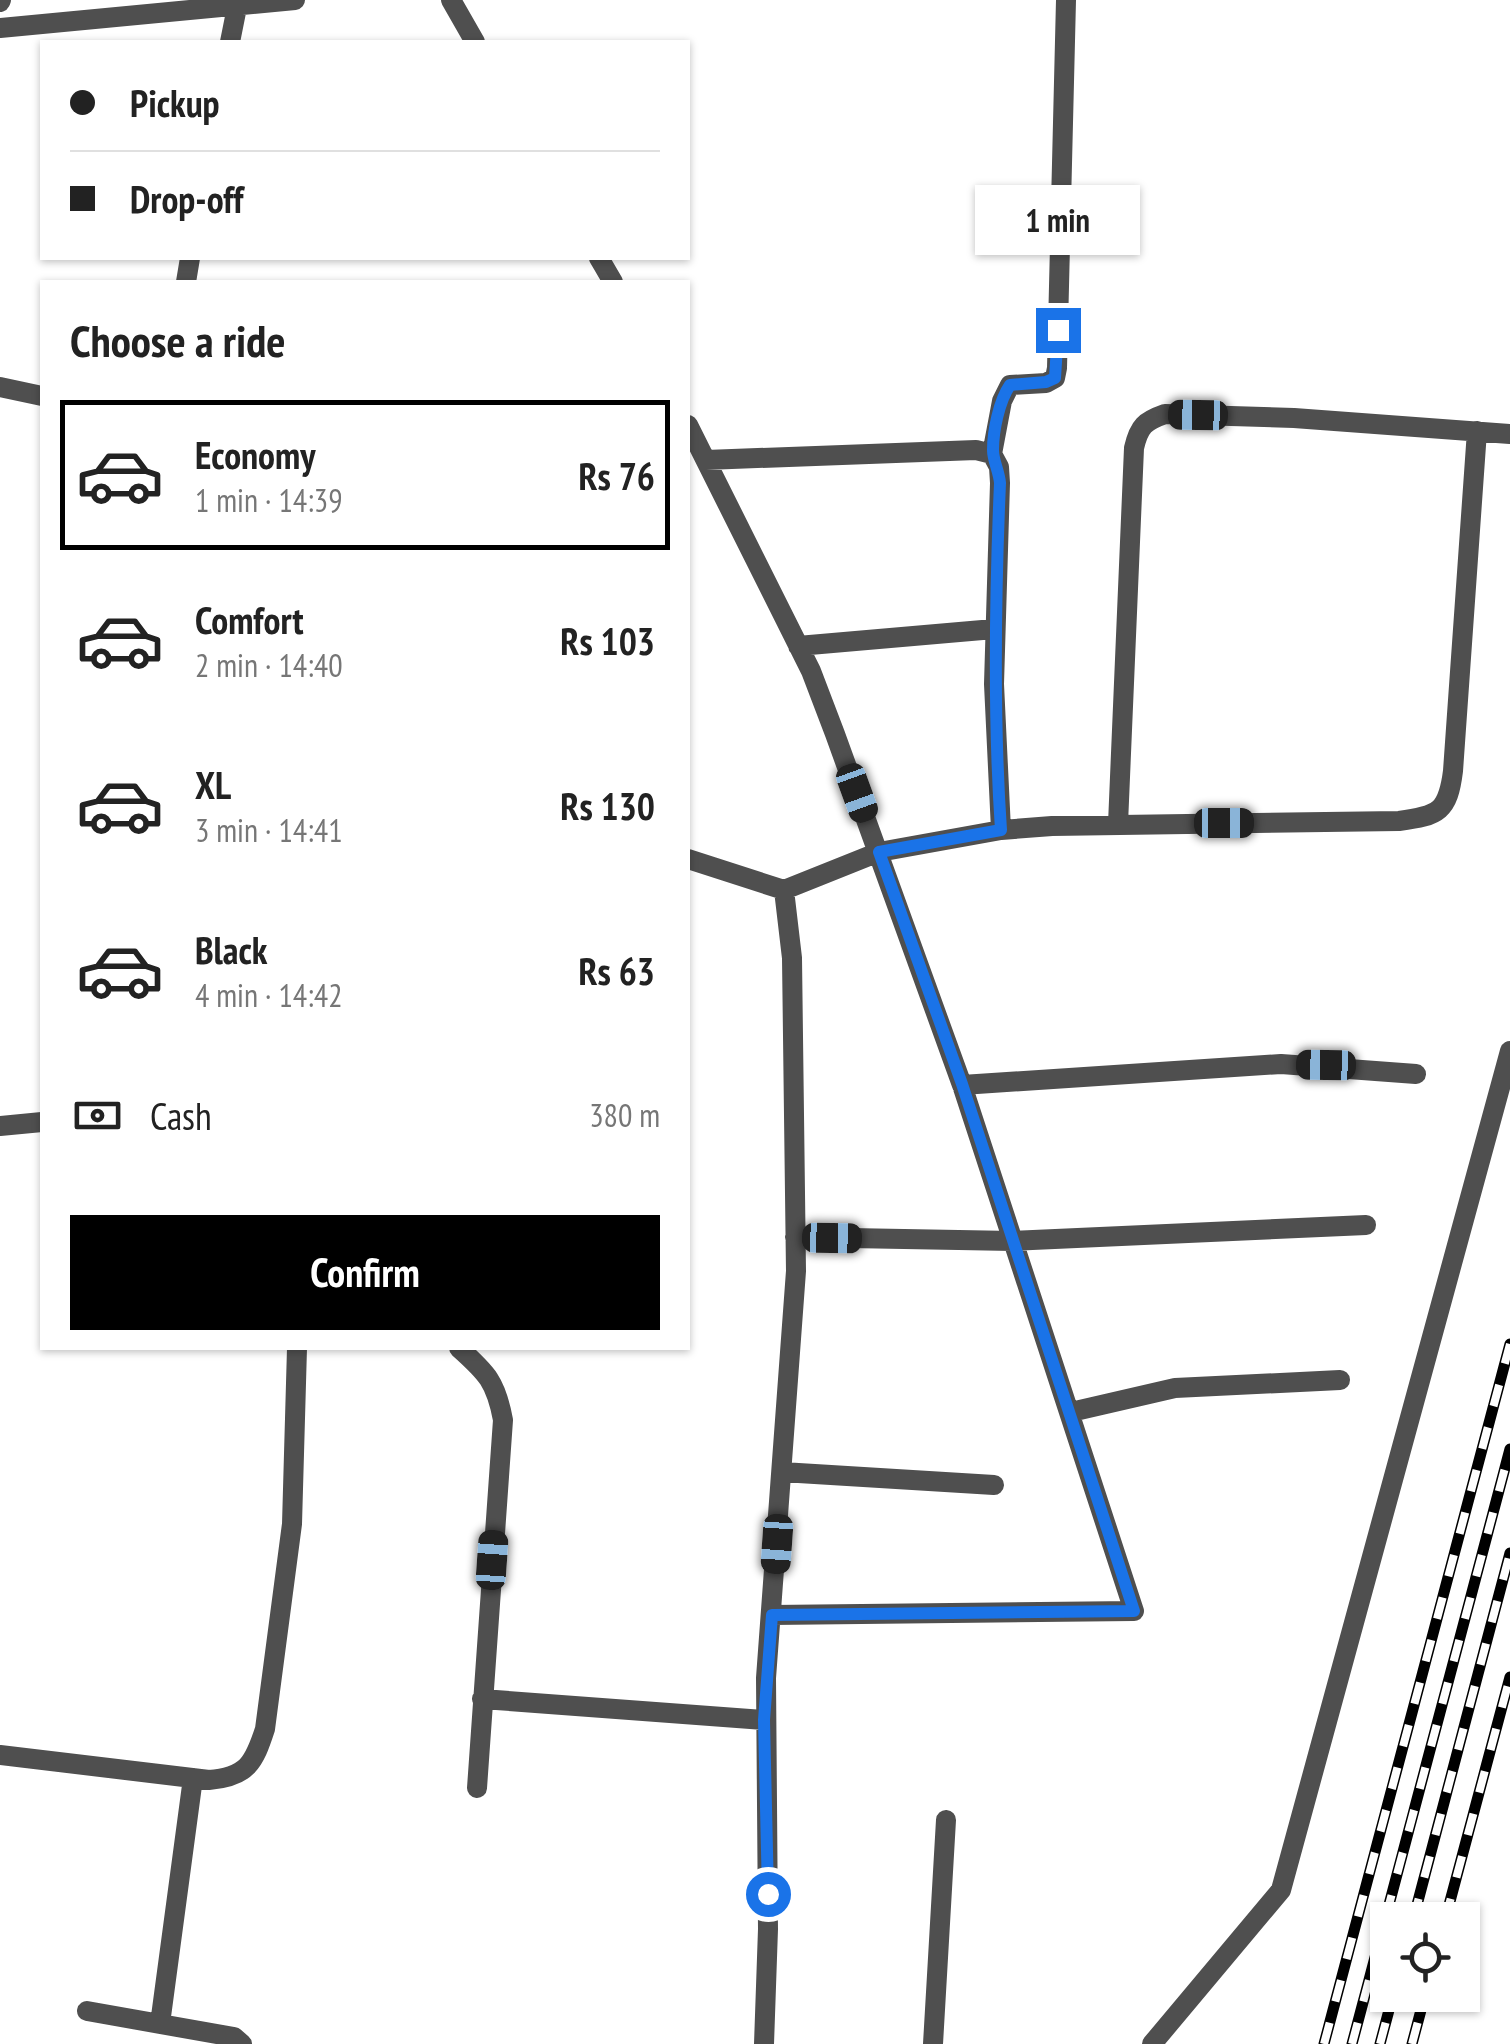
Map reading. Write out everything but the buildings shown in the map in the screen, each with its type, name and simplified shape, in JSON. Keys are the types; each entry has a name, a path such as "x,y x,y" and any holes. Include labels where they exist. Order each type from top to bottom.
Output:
{"street":[{"path":"0,28 295,0"},
{"path":"451,0 474,40"},
{"path":"1001,830 994,738 1000,483 999,467 992,454 1002,402 1010,385 1046,382 1055,378 1057,368 1066,0"},
{"path":"230,40 237,7"},
{"path":"0,387 40,396"},
{"path":"1118,824 1134,448 1138,430 1147,420 1166,414 1294,418 1510,434"},
{"path":"690,430 811,671 962,1084 1134,1611 772,1615"},
{"path":"690,861 784,890 879,852 1001,830 1118,824 1400,821 1424,818 1442,809 1450,796 1453,771 1477,431"},
{"path":"706,460 976,450 992,454"},
{"path":"798,646 994,629"},
{"path":"764,2044 768,1928 764,1720 796,1271 792,958 784,890"},
{"path":"1152,2044 1281,1890 1510,1052"},
{"path":"962,1084 1280,1064 1416,1074"},
{"path":"0,1126 40,1122"},
{"path":"795,1237 1013,1242 1366,1225"},
{"path":"0,1755 192,1778 227,1778 242,1772 258,1753 265,1729 292,1524 297,1350"},
{"path":"462,1350 488,1374 498,1391 503,1420 477,1788"},
{"path":"1071,1412 1175,1388 1340,1380"},
{"path":"782,1472 994,1486"},
{"path":"482,1699 764,1720"},
{"path":"160,2024 192,1778"},
{"path":"933,2044 946,1820"},
{"path":"87,2011 234,2036 242,2044"}],"railway":[{"path":"1324,2044 1510,1344"},
{"path":"1352,2044 1510,1449"},
{"path":"1418,1902 1510,1553"},
{"path":"1450,1902 1510,1677"},
{"path":"1380,2044 1388,2012"},
{"path":"1412,2044 1420,2012"}],"route":[{"path":"768,1894 764,1720 772,1615 1134,1611 962,1084 928,998 879,852 1001,830 994,738 1000,483 999,467 992,454 1004,394 1010,385 1055,378 1058,330"}]}
